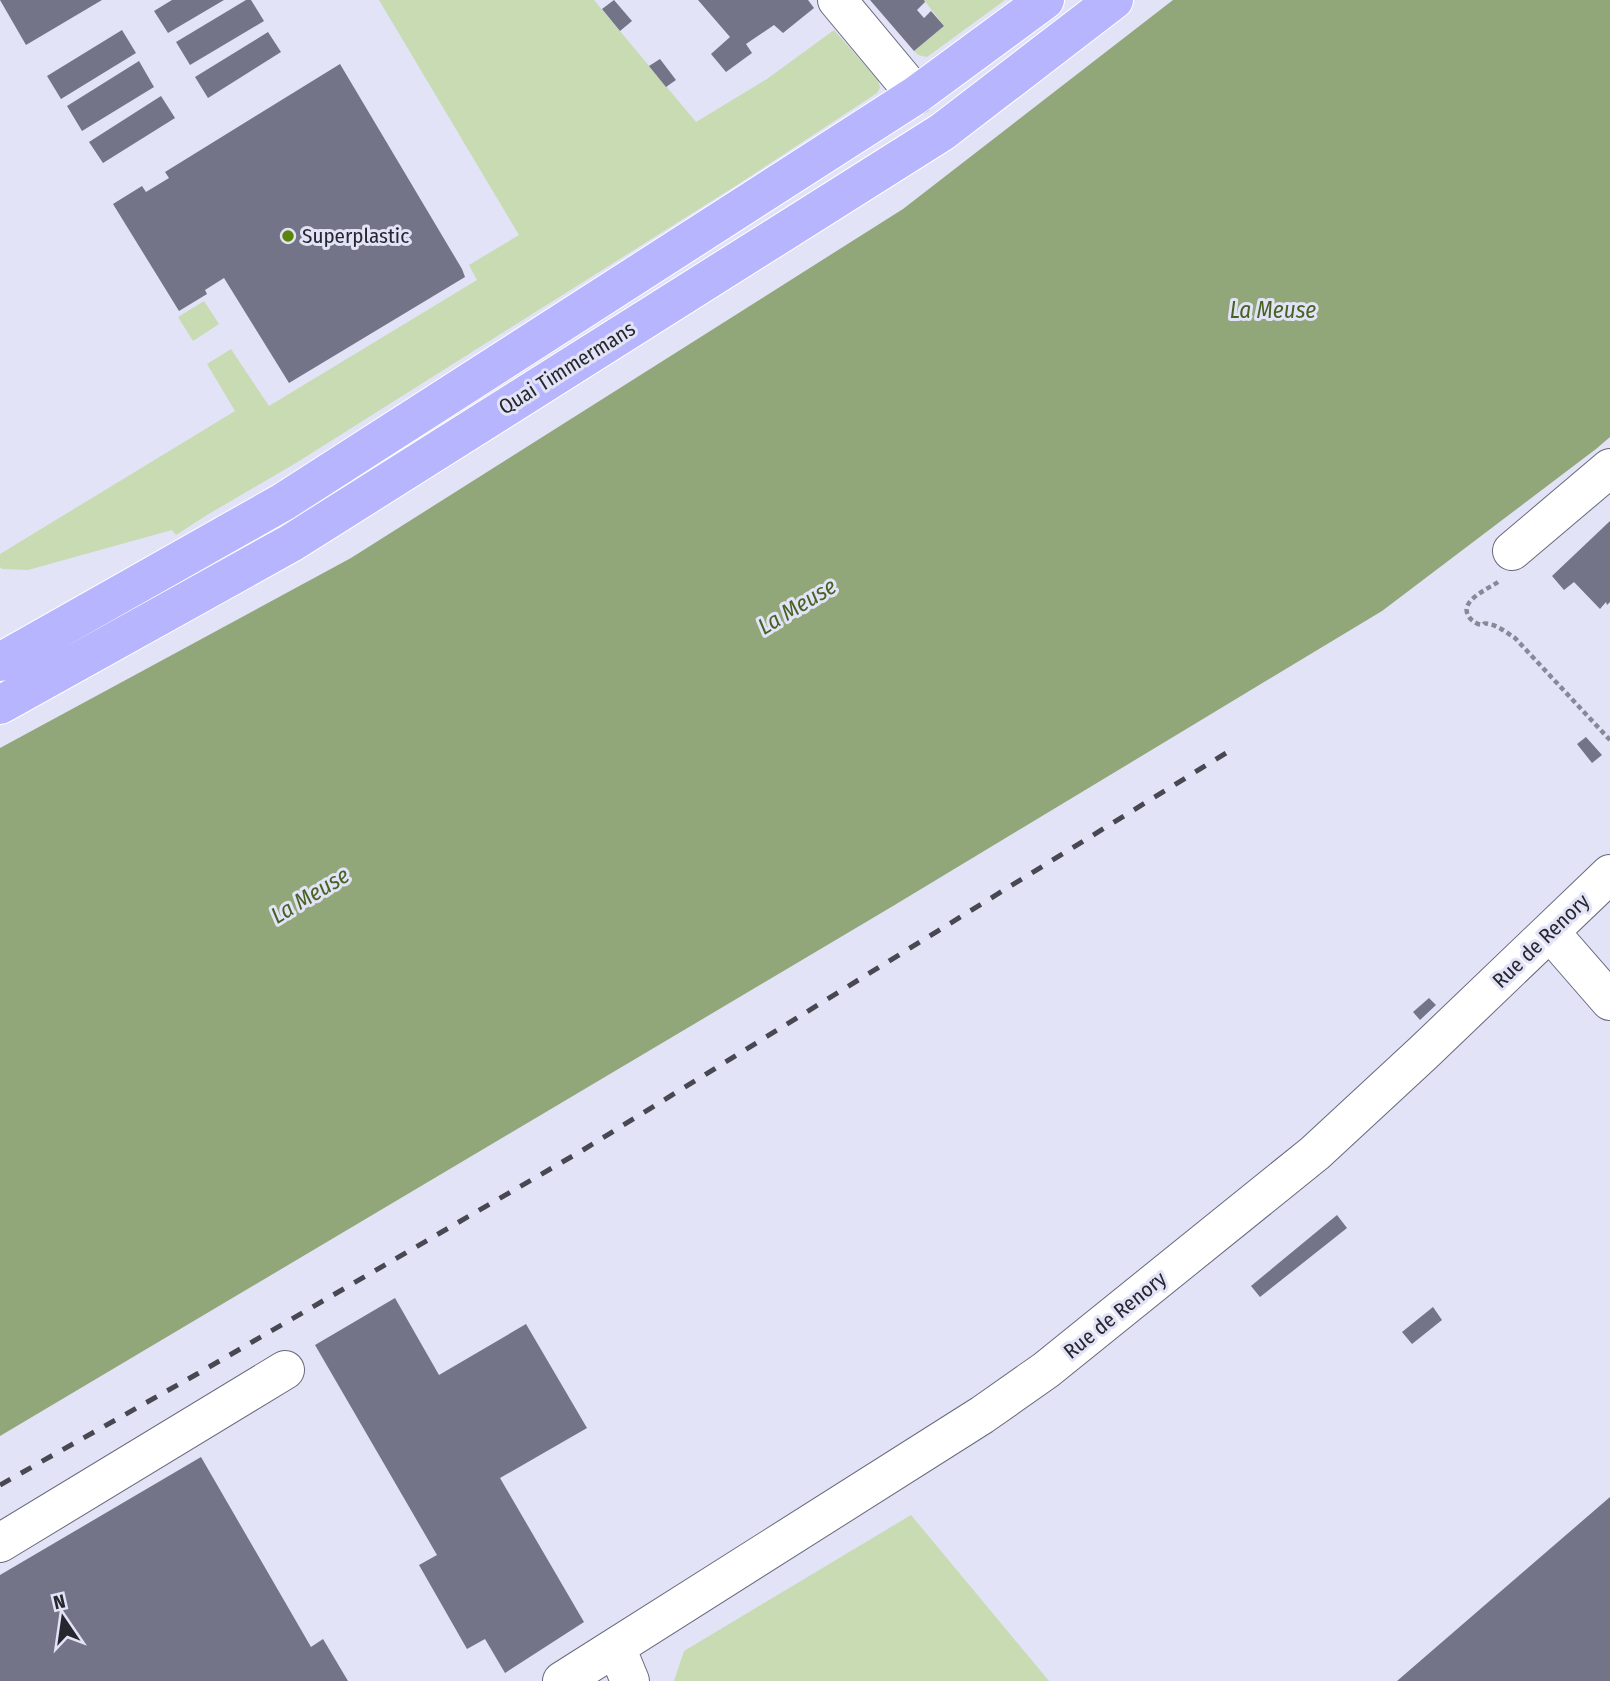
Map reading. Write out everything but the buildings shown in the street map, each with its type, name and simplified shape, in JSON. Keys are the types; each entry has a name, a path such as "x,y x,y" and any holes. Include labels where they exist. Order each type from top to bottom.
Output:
{"main road":[{"name":"Quai Timmermans","path":"0,662 283,502 916,95 1045,0"},
{"name":"Quai Timmermans","path":"0,705 291,542 906,154 952,123 1114,0"}],"street":[{"path":"837,0 916,95"},
{"path":"1511,551 1610,468"},
{"name":"Rue de Renory","path":"562,1681 982,1415 1046,1370 1315,1153 1423,1054 1610,874"},
{"path":"1550,932 1610,1001"},
{"path":"0,1543 285,1370"},
{"path":"616,1647 631,1681"}],"path":[{"path":"1511,551 1503,579 1472,598 1467,605 1466,612 1470,620 1489,624 1515,638 1610,740"}],"shaded area":[{"path":"379,0 594,0 696,122 767,79 834,30 878,80 880,88 877,93 737,185 296,463 176,535 172,530 28,570 2,569 0,554 235,411 207,364 231,349 269,406 477,280 469,265 519,235"},
{"path":"924,0 1005,0 927,57 914,51 944,26"},
{"path":"204,301 219,324 193,341 178,317"},
{"path":"911,1515 1049,1681 674,1681 684,1651"}],"water":[{"name":"La Meuse","path":"1173,0 1610,0 1610,437 1382,611 893,906 0,1436 0,748 351,558 903,209"}],"railway":[{"path":"0,1485 583,1150 1226,753"}],"place":[{"name":"Superplastic","path":"288,236"}]}
